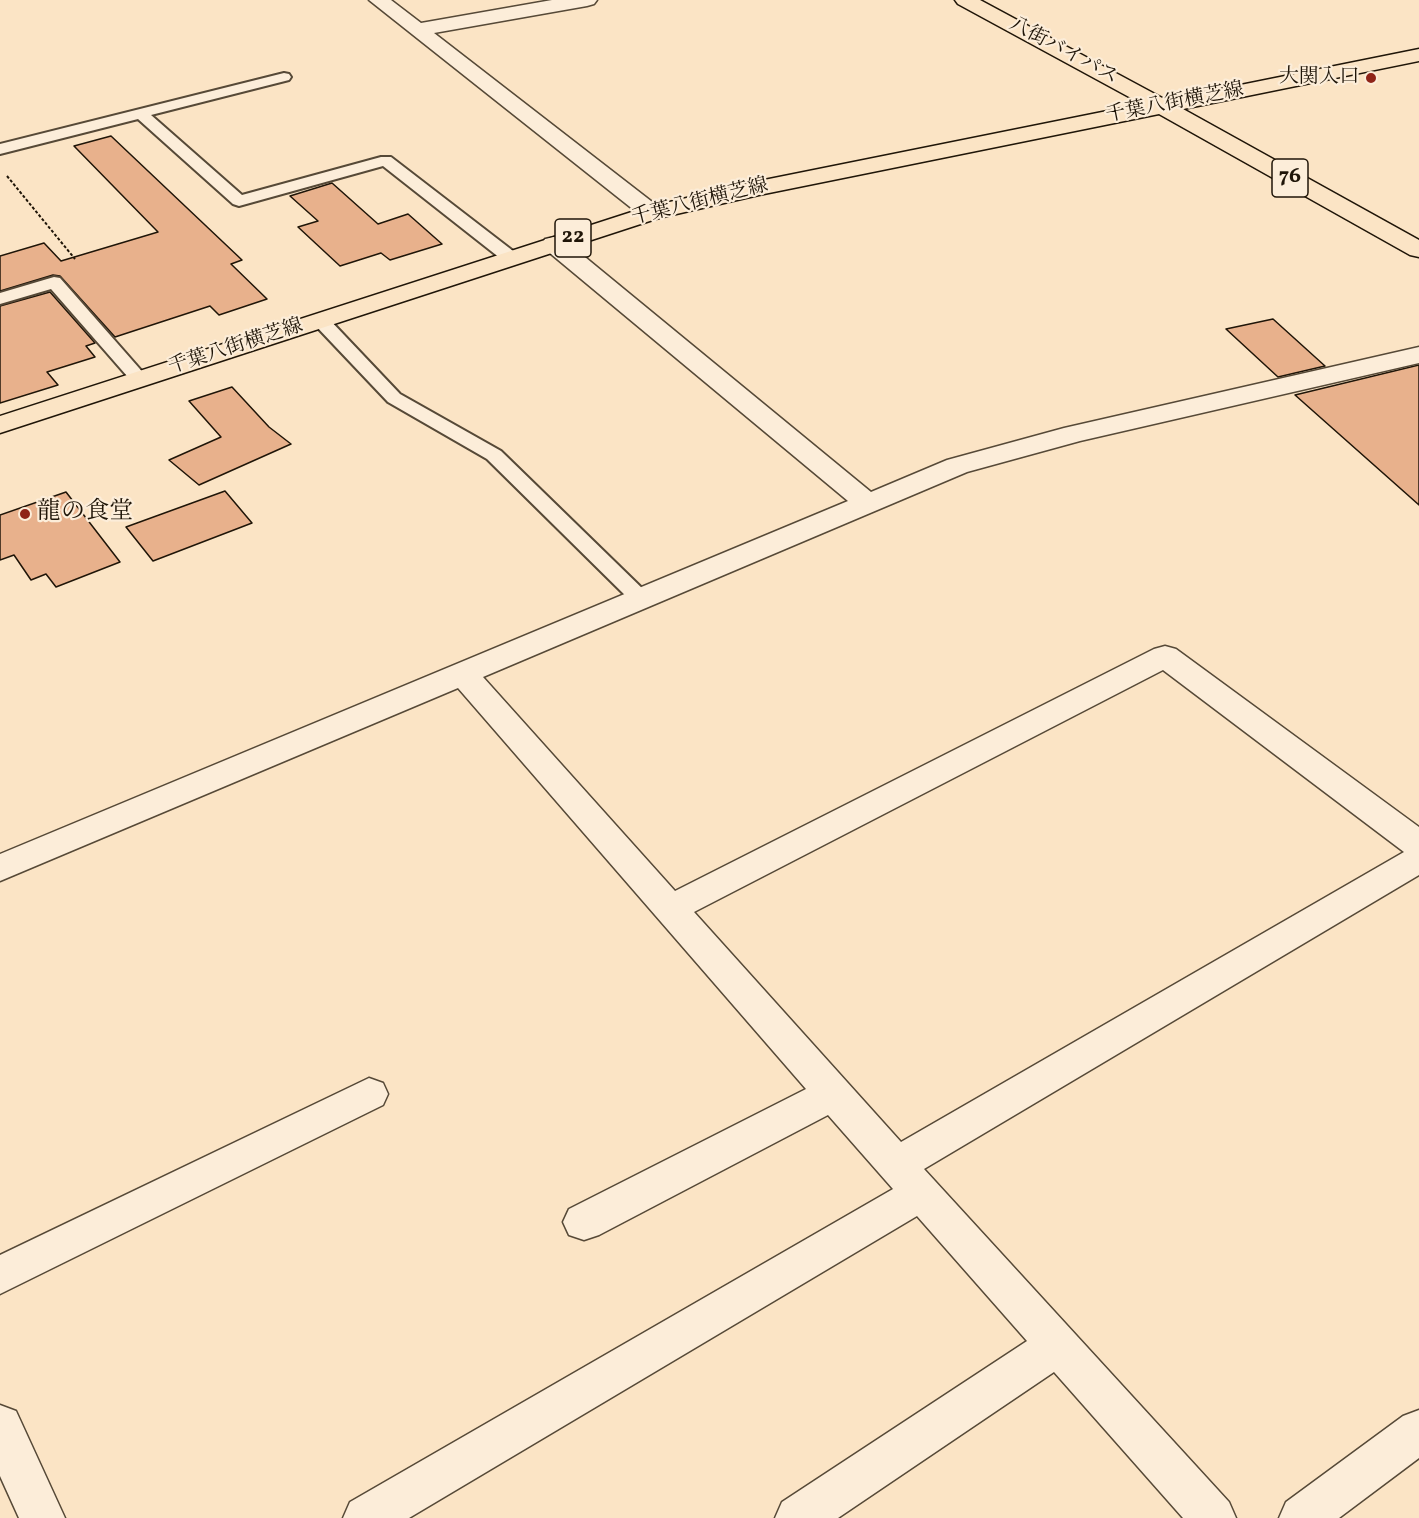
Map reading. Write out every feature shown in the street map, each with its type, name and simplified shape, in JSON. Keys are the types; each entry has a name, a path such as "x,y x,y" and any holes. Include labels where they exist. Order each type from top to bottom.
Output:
{"main road":[{"name":"八街バイパス","path":"965,0 1161,106"},
{"name":"千葉八街横芝線","path":"0,425 652,213 759,188 1419,55"},
{"name":"76","path":"1161,106 1419,250"}],"street":[{"path":"380,0 652,213"},
{"path":"419,29 587,0"},
{"path":"554,244 869,504"},
{"path":"0,868 957,466 1074,434 1419,355"},
{"path":"670,909 1165,656 1419,845"},
{"path":"462,673 833,1094 1213,1518"},
{"path":"366,1518 1419,859"},
{"path":"0,1275 369,1094"},
{"path":"584,1222 833,1094"},
{"path":"798,1518 1058,1346"},
{"path":"0,1426 42,1518"},
{"path":"1302,1518 1419,1431"}],"lane":[{"path":"0,149 284,77"},
{"path":"140,113 239,201 386,160 511,258"},
{"path":"0,299 54,282 140,380"},
{"path":"321,321 394,398 494,455 641,599"}],"building":[{"path":"111,136 242,260 231,264 267,299 219,315 210,306 115,337 60,276 53,275 0,291 0,256 44,243 61,261 158,232 74,146"},
{"path":"332,183 378,224 408,214 442,244 390,260 381,253 340,266 298,227 318,221 290,196"},
{"path":"50,292 95,343 86,346 95,357 47,372 58,385 0,403 0,306"},
{"path":"1273,319 1325,366 1278,377 1226,329"},
{"path":"1419,365 1419,505 1295,395"},
{"path":"232,387 269,427 291,444 199,485 169,460 221,437 189,401"},
{"path":"225,491 252,523 153,561 126,527"},
{"path":"66,492 120,562 56,587 46,574 31,580 14,555 0,560 0,515"}],"place":[{"name":"大関入口","path":"1371,78"},
{"name":"龍の食堂","path":"25,514"}]}
